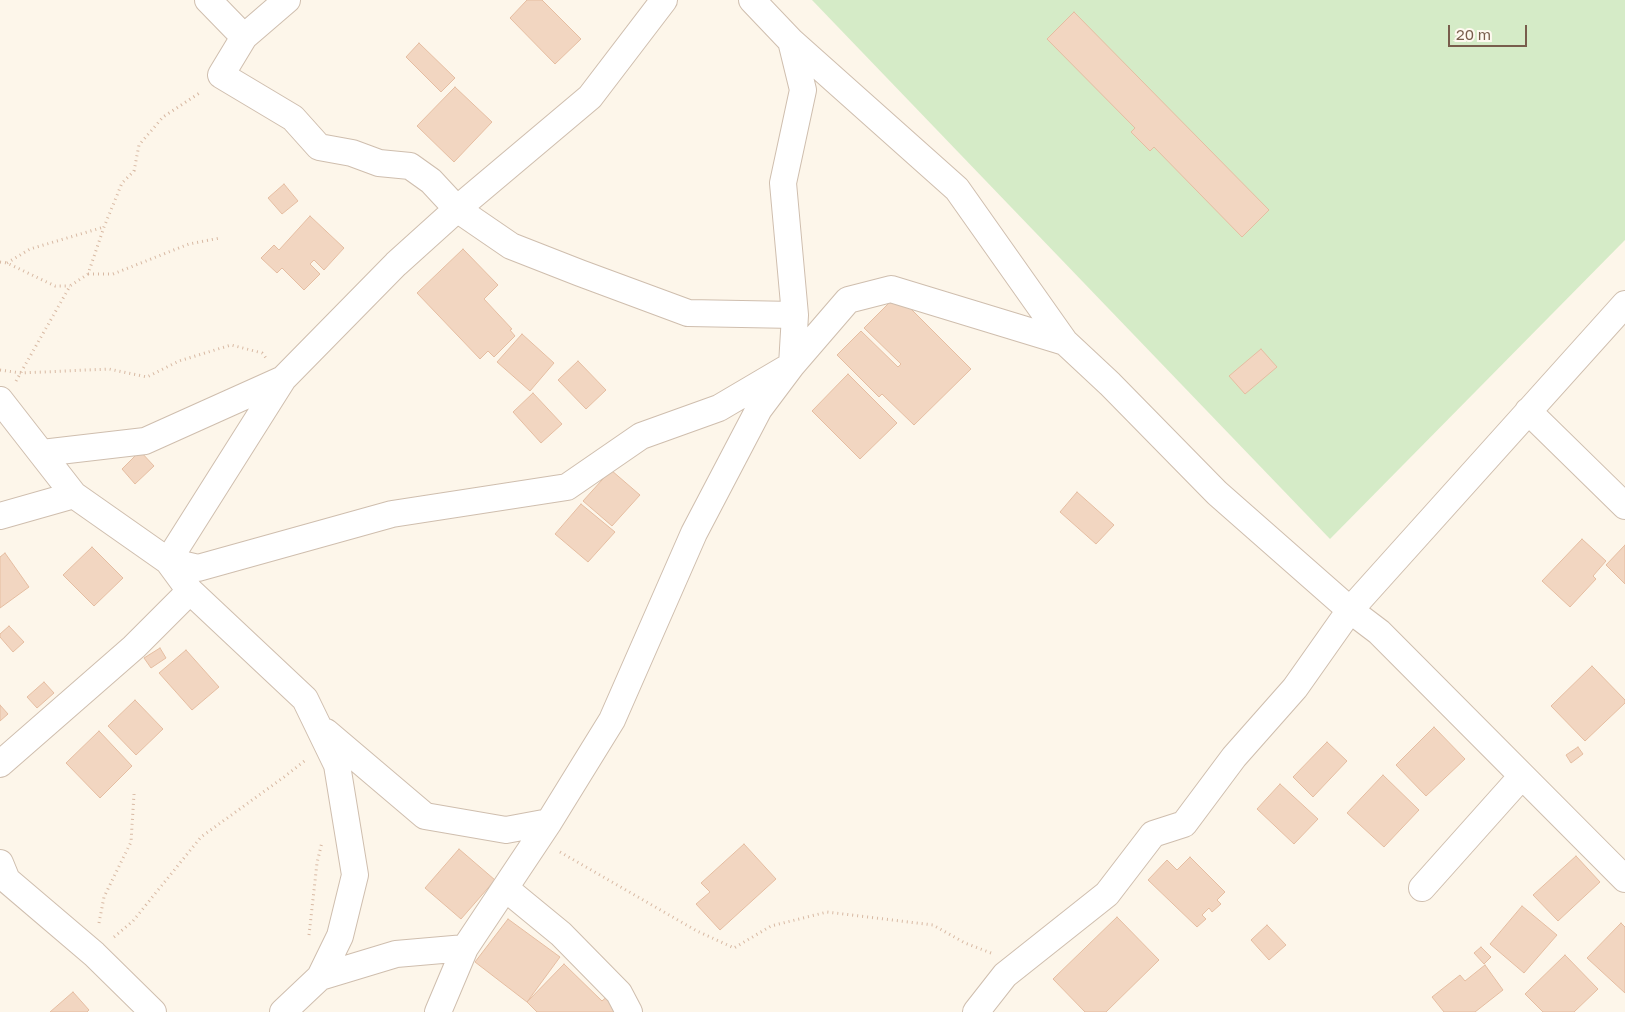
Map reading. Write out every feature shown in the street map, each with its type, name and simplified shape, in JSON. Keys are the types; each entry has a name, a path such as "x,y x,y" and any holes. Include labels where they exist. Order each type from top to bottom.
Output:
{"street":[{"path":"208,0 244,37"},
{"path":"287,0 244,37 221,75 293,118 319,147 352,153 379,163 410,166 431,181 457,209 511,246 688,313 795,315"},
{"path":"168,561 283,378 396,264 457,209 590,97 664,0"},
{"path":"752,0 791,41 958,189 1065,342 1110,384 1216,493 1350,610 1379,632 1625,879"},
{"path":"791,41 803,90 784,184 795,315 792,365"},
{"path":"438,1012 465,948 544,831 612,720 694,533 759,409 792,365 848,300 891,289 1065,342"},
{"path":"976,1012 1005,975 1107,894 1153,834 1184,824 1234,757 1296,688 1350,610 1625,304"},
{"path":"168,561 198,568 392,514 567,488 641,436 719,408 792,365"},
{"path":"42,453 146,441 283,378"},
{"path":"2,402 74,495 168,561 190,591 305,699 338,765 355,875 340,936 320,977 283,1012"},
{"path":"1528,412 1625,506"},
{"path":"0,516 74,495"},
{"path":"0,764 134,647 190,591"},
{"path":"322,734 425,816 506,830 544,831"},
{"path":"1422,888 1522,776"},
{"path":"0,863 7,880 94,954 153,1012"},
{"path":"505,888 561,934 619,993 630,1012"},
{"path":"320,977 396,954 465,948"}],"path":[{"path":"88,274 122,183 134,171 140,145 163,117 206,89 221,75"},
{"path":"6,263 30,249 104,227"},
{"path":"2,402 21,373 70,286 88,274 114,274 189,244 220,238"},
{"path":"0,262 55,286 70,286"},
{"path":"0,370 21,373 110,369 147,377 179,361 231,344 262,353 283,378"},
{"path":"94,954 133,921 201,837 284,777 322,734"},
{"path":"94,954 104,897 131,842 134,794"},
{"path":"544,831 697,931 734,948 771,926 827,912 933,925 965,943 1019,964"},
{"path":"309,938 317,863 323,834"}],"green space":[{"path":"812,0 1625,0 1625,240 1330,539"}],"building":[{"path":"527,0 542,0 581,39 555,64 510,18"},
{"path":"1074,12 1269,210 1242,237 1154,147 1150,151 1131,132 1135,128 1047,39"},
{"path":"419,43 455,78 441,92 406,57"},
{"path":"455,87 492,122 454,162 417,126"},
{"path":"284,184 298,201 282,214 268,198"},
{"path":"310,216 344,248 324,270 314,260 310,264 320,274 304,290 282,268 277,273 261,258 274,245 279,250"},
{"path":"463,249 498,285 484,299 512,329 510,330 515,336 494,357 488,351 480,359 417,293"},
{"path":"897,295 971,369 914,425 882,394 879,397 837,355 861,331 898,367 901,364 864,328"},
{"path":"522,334 554,363 530,391 497,362"},
{"path":"1261,349 1277,367 1245,394 1229,376"},
{"path":"578,361 606,390 586,409 558,380"},
{"path":"848,374 897,423 860,459 812,411"},
{"path":"533,393 562,424 541,443 513,412"},
{"path":"140,451 154,466 135,484 122,469"},
{"path":"611,470 640,495 612,526 583,501"},
{"path":"1077,492 1114,525 1096,544 1060,512"},
{"path":"581,504 615,532 588,562 555,534"},
{"path":"1582,539 1606,561 1593,576 1596,579 1570,607 1542,581"},
{"path":"1625,545 1625,584 1606,565"},
{"path":"92,547 123,578 94,606 63,575"},
{"path":"5,553 29,587 0,608 0,557"},
{"path":"9,626 24,642 13,652 0,637 0,634"},
{"path":"160,648 166,658 151,668 144,658"},
{"path":"186,650 219,687 192,710 159,673"},
{"path":"1592,666 1625,700 1625,703 1585,741 1551,706"},
{"path":"44,682 54,693 37,708 27,697"},
{"path":"135,700 163,729 136,755 108,726"},
{"path":"0,705 8,714 0,721"},
{"path":"1434,727 1465,759 1426,796 1396,765"},
{"path":"99,731 132,766 100,798 66,763"},
{"path":"1327,742 1347,761 1313,797 1293,777"},
{"path":"1578,747 1583,754 1571,763 1566,755"},
{"path":"1383,775 1419,810 1384,847 1347,813"},
{"path":"1280,784 1318,819 1294,844 1257,809"},
{"path":"744,844 776,879 720,930 696,904 710,892 701,883"},
{"path":"459,849 495,880 461,919 425,888"},
{"path":"1576,856 1600,882 1558,921 1533,895"},
{"path":"1190,857 1225,892 1217,900 1221,904 1212,912 1209,908 1202,915 1206,919 1197,927 1148,880 1167,860 1177,870"},
{"path":"1522,906 1557,935 1524,973 1490,944"},
{"path":"1117,917 1159,960 1106,1012 1085,1012 1053,979"},
{"path":"508,919 560,957 527,1002 475,962"},
{"path":"1621,923 1625,927 1625,993 1587,958"},
{"path":"1267,925 1286,945 1269,960 1251,940"},
{"path":"1481,947 1491,957 1484,964 1474,953"},
{"path":"1565,955 1598,989 1574,1012 1543,1012 1525,994"},
{"path":"564,964 602,1001 611,993 619,1012 537,1012 527,1002"},
{"path":"1485,965 1503,990 1475,1012 1444,1012 1432,997 1460,975 1465,981"},
{"path":"73,992 89,1010 87,1012 50,1012"}]}
